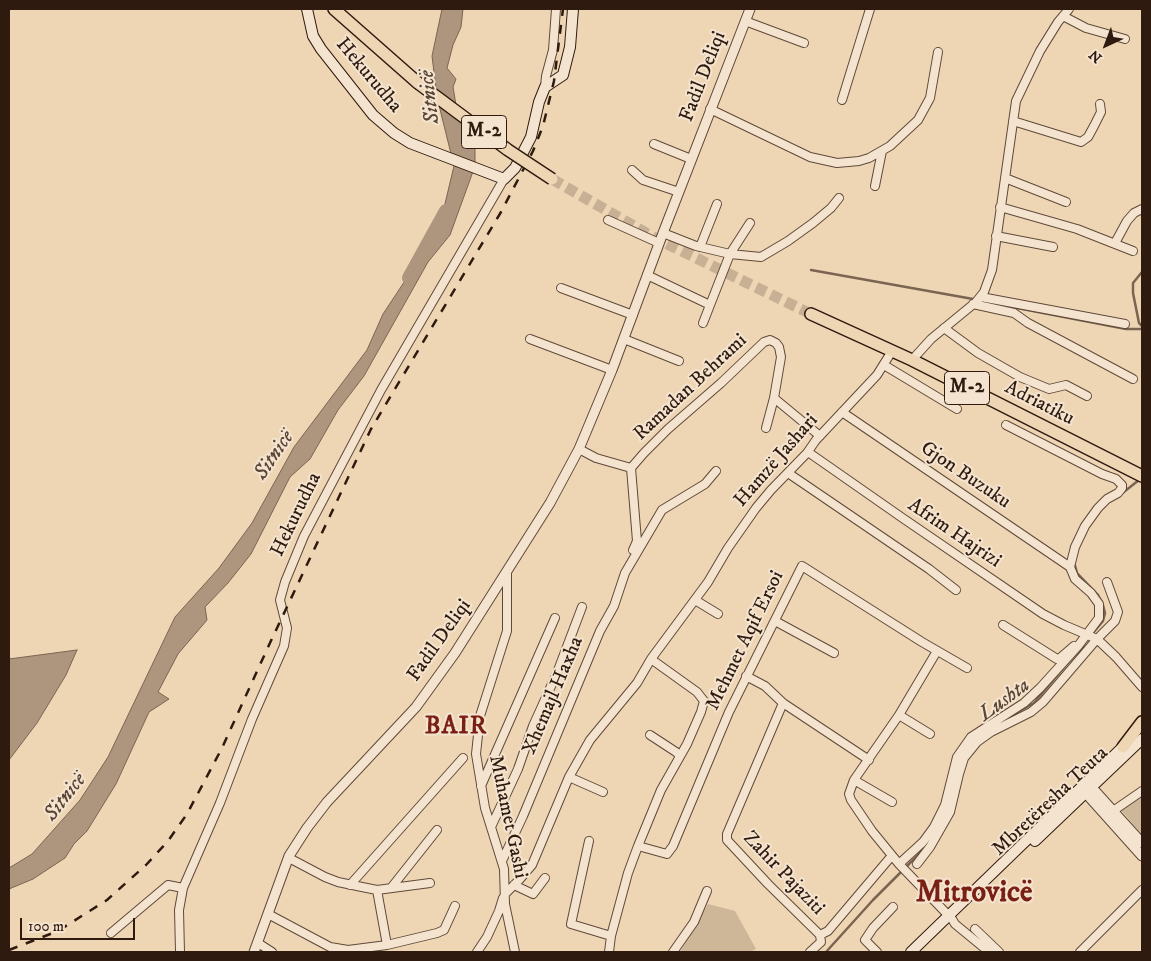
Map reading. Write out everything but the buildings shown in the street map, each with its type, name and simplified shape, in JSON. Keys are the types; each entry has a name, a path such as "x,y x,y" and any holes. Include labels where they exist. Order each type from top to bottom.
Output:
{"main road":[{"name":"M-2","path":"334,9 418,83 508,150 552,178"},
{"path":"545,87 563,75 570,47 573,9"},
{"name":"Hekurudha","path":"308,10 313,36 321,49 373,115 394,133 410,143 504,178 515,168 530,136 545,87"},
{"name":"Adriatiku","path":"811,314 912,360 1142,476"},
{"path":"1123,747 1142,722"},
{"name":"Mbretëresha Teuta","path":"1086,787 1123,747 1142,730"},
{"name":"Mbretëresha Teuta","path":"911,952 1086,787 1142,739"},
{"name":"Mbretëresha Teuta","path":"918,952 950,917"}],"street":[{"path":"545,87 553,50 556,9"},
{"name":"Fadil Deliqi","path":"254,952 289,858 307,828 327,802 416,707 455,653 550,503 579,449 612,370 691,159 750,9"},
{"path":"842,100 870,9"},
{"path":"912,360 931,339 977,300 992,270 1016,101 1040,52 1058,22 1069,9"},
{"path":"1064,16 1086,28 1125,39"},
{"path":"745,20 804,42"},
{"path":"710,110 795,152 823,161 837,163 859,161 882,151 898,140 918,120 930,98 938,52"},
{"path":"1013,121 1081,142 1088,137 1094,126 1101,112 1100,104"},
{"path":"654,144 691,159"},
{"path":"875,186 882,151"},
{"path":"632,170 642,180 679,192"},
{"name":"Hekurudha","path":"180,952 179,910 183,888 284,646 287,628 280,600 285,582 304,536 381,390 504,178"},
{"path":"1005,178 1066,202"},
{"path":"663,233 700,247 730,254 761,257 813,223 831,208 839,198"},
{"path":"700,247 717,204"},
{"path":"1000,207 1133,250"},
{"path":"1115,243 1127,220 1134,213 1142,209"},
{"path":"608,220 659,243"},
{"path":"703,323 730,254 750,223"},
{"path":"996,236 1053,247"},
{"path":"647,275 710,305"},
{"path":"562,288 633,315"},
{"path":"977,300 1126,324"},
{"path":"977,300 1014,313 1028,323 1133,379"},
{"path":"944,328 978,353 1020,377 1049,389 1066,385 1087,396"},
{"path":"530,339 612,370"},
{"path":"624,339 679,361"},
{"name":"Ramadan Behrami","path":"579,449 596,458 631,468 668,429 721,383 764,342 770,340 778,347 781,357 774,398 766,428"},
{"name":"Hamzë Jashari","path":"505,890 514,885 532,865 569,777 590,740 637,683 651,659 708,582 728,548 756,508 770,490 808,452 820,436 877,376 892,351"},
{"path":"884,365 956,409"},
{"path":"774,398 820,436"},
{"name":"Gjon Buzuku","path":"842,412 1070,567"},
{"path":"900,865 923,842 934,827 945,805 957,757 971,737 1034,694 1056,672 1099,618 1099,604 1075,579 1070,567 1075,547 1085,526 1098,508 1122,488 1122,484 1116,479 1102,474 1006,425"},
{"name":"Afrim Hajrizi","path":"808,452 1015,595 1064,625 1097,639 1116,657 1142,687"},
{"name":"Xhemajl Haxha","path":"502,861 600,631 614,606 637,541 631,468"},
{"name":"Xhemajl Haxha","path":"625,573 662,510 705,484 716,471"},
{"path":"788,473 929,569 956,590"},
{"name":"Mehmet Aqif Ersoi","path":"638,846 667,854 673,846 700,779 746,676 802,566 967,668"},
{"name":"Muhamet Gashi","path":"507,572 507,631 480,716 476,754 481,786 504,869 508,920 515,952"},
{"path":"917,864 930,847 950,812 964,758 978,742 991,732 1031,712 1043,702 1115,621 1118,612 1106,582"},
{"path":"695,600 718,614"},
{"path":"491,827 557,674 582,607"},
{"path":"481,786 555,618"},
{"path":"775,621 834,653"},
{"path":"1003,625 1057,658 1060,658 1072,646 1078,646"},
{"path":"937,651 899,715 854,780 849,794 872,831 900,865 950,917 954,924 989,952"},
{"path":"609,952 611,936 628,873 638,846 664,784 680,756 701,712 704,701 697,692 651,659"},
{"path":"746,676 765,686 783,703 869,760"},
{"path":"1034,694 1043,702"},
{"name":"Zahir Pajaziti","path":"783,703 727,834 727,840 820,935 821,942 810,952"},
{"path":"899,715 930,734"},
{"path":"650,735 680,756"},
{"path":"350,885 463,758"},
{"path":"569,777 603,792"},
{"path":"854,780 892,802"},
{"path":"1086,787 1113,811 1142,843"},
{"path":"1086,787 1142,856"},
{"path":"1113,811 1142,791"},
{"path":"391,888 437,830"},
{"path":"589,841 570,924 611,936"},
{"path":"820,935 828,931 889,859 893,857"},
{"path":"289,858 325,877 350,885 377,890 430,883"},
{"path":"514,885 533,894 545,878"},
{"path":"111,933 168,886 183,888"},
{"path":"377,890 387,945"},
{"path":"477,952 487,937 499,911 505,890"},
{"path":"1080,952 1142,890"},
{"path":"673,952 694,922 706,891"},
{"path":"268,914 330,947 348,950 387,945 437,933 444,930 454,906"},
{"path":"877,952 865,940 873,928 894,907"},
{"path":"975,929 999,952"},
{"path":"258,943 272,952"}],"shaded area":[{"path":"442,9 463,9 461,27 453,45 447,68 456,79 453,87 457,111 475,142 475,166 450,235 428,262 364,376 338,410 310,459 290,477 251,554 228,583 205,607 207,620 178,654 158,692 169,699 149,712 116,784 87,831 74,844 65,858 33,879 9,889 9,868 32,854 80,800 108,757 175,617 219,568 252,523 294,447 367,350 383,314 432,240 443,212 454,166 437,97 432,56"},
{"path":"77,650 66,675 37,723 9,760 9,659"},
{"path":"1142,793 1142,835 1121,810"},
{"path":"708,904 735,911 756,949 750,952 680,952"}],"waterway":[{"name":"Sitnicë","path":"409,278 446,211"},
{"path":"811,270 973,299"},
{"name":"Lushta","path":"1142,272 1133,283 1139,323 1142,326"},
{"path":"981,301 1126,329 1142,329"},
{"name":"Lushta","path":"1120,495 1139,480"},
{"name":"Lushta","path":"1012,715 1034,703 1103,621 1105,613 1103,605 1098,595 1077,573 1074,562"},
{"name":"Lushta","path":"826,952 873,900 917,856 930,839"}],"tunnel":[{"path":"552,179 655,238 811,314"}],"railway":[{"path":"9,950 58,931 107,900 146,865 168,841 187,814 222,748 371,429 501,212 533,151 543,126 554,81 563,9"}],"district":[{"name":"BAIR","path":"456,728"},
{"name":"Mitrovicë","path":"974,895"}]}
